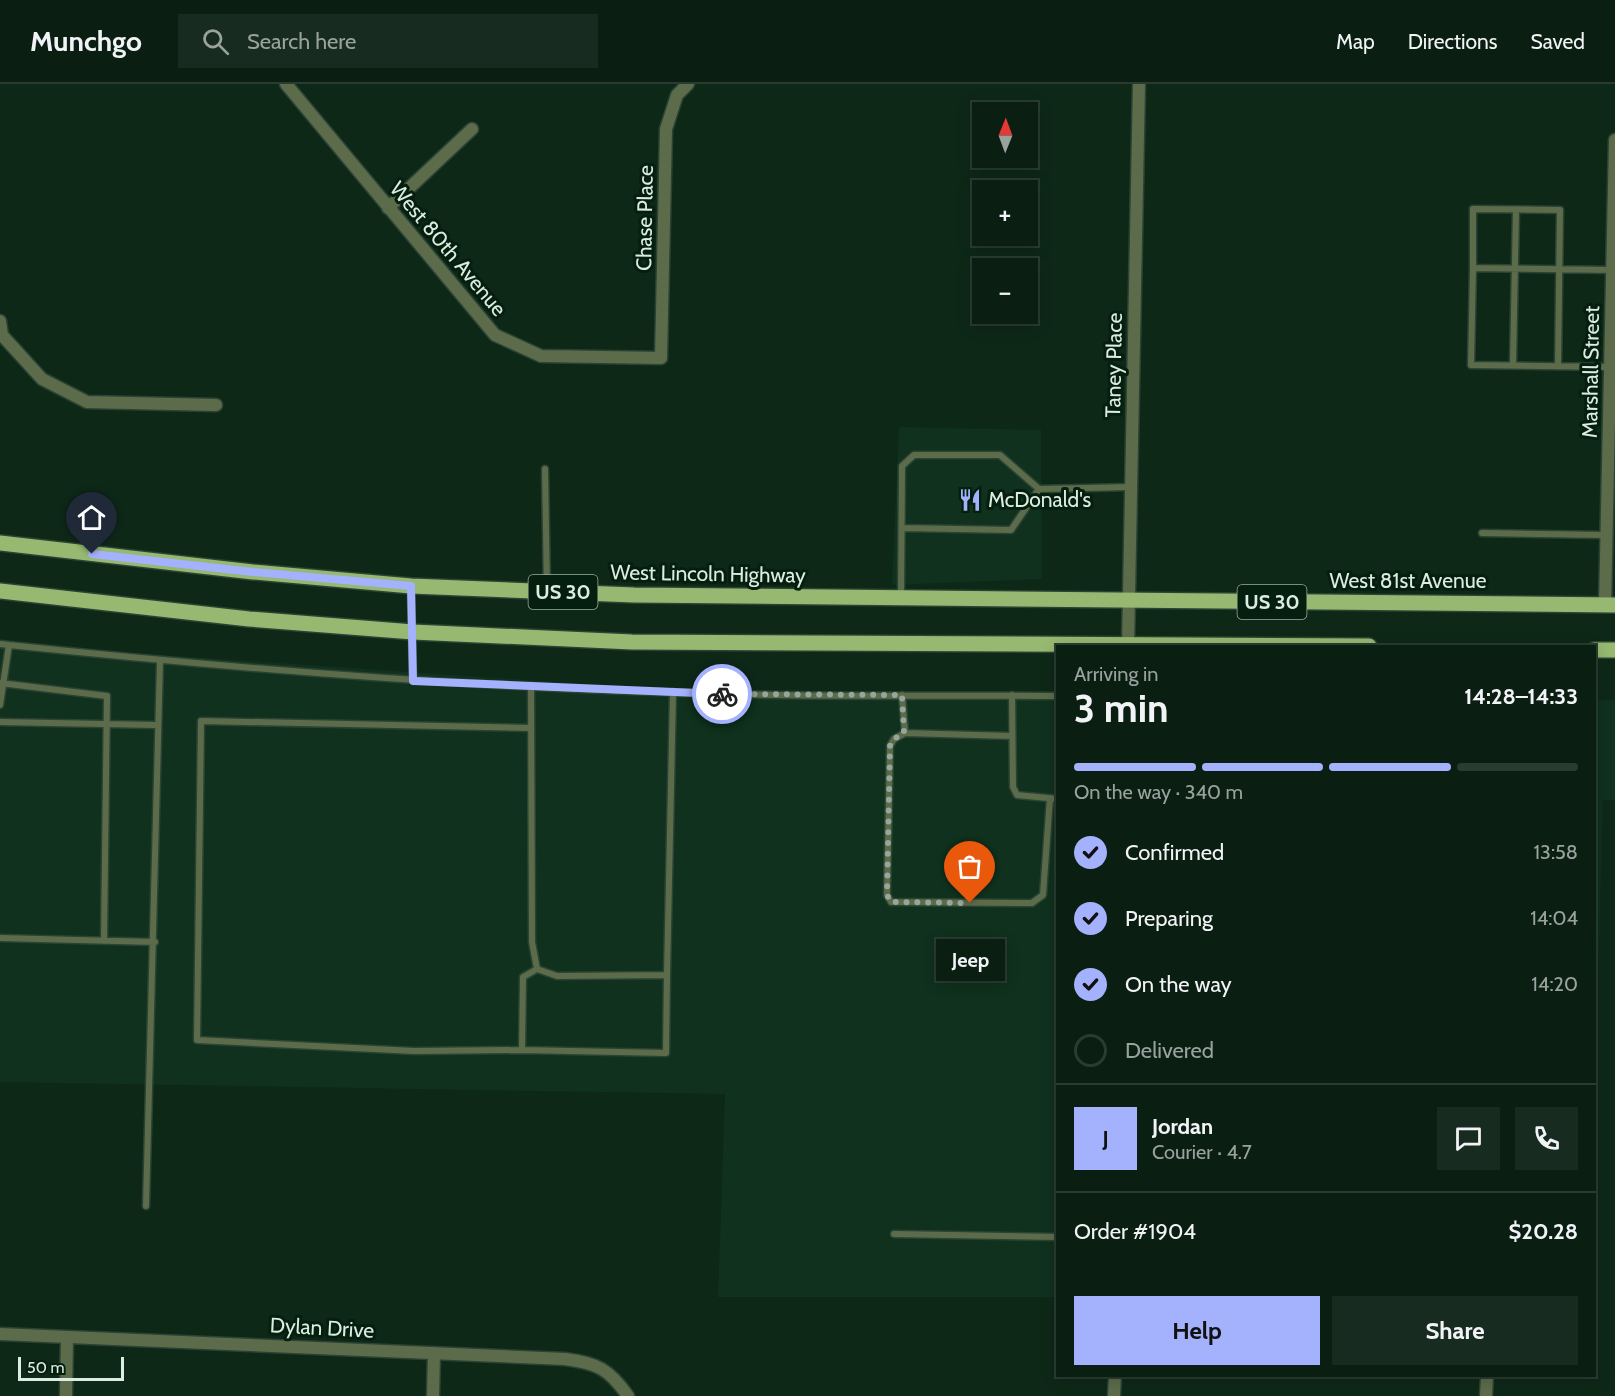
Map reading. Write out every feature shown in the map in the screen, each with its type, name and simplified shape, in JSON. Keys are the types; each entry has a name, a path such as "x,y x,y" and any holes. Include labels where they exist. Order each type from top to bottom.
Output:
{"main road":[{"name":"West Lincoln Highway","path":"0,543 253,572 411,586 547,591 1129,601"},
{"name":"US 30","path":"0,591 249,619 413,632 632,642 1128,645"},
{"name":"West 81st Avenue","path":"1129,601 1610,605"},
{"path":"1596,650 1615,650"}],"street":[{"name":"West 80th Avenue","path":"286,84 495,335 541,356 661,358"},
{"name":"Chase Place","path":"661,358 666,129 677,96 688,84"},
{"name":"Taney Place","path":"1128,645 1138,84"},
{"path":"388,208 472,129"},
{"name":"Marshall Street","path":"1610,605 1606,535 1611,495 1610,367 1615,140"},
{"path":"0,321 3,335 42,379 87,402 216,405"},
{"name":"Dylan Drive","path":"0,1334 565,1359 589,1362 613,1375 628,1396"},
{"path":"66,1396 67,1337"},
{"path":"433,1396 434,1353"},
{"path":"1114,1396 1115,1377"},
{"path":"1486,1396 1487,1377"}],"lane":[{"path":"1558,366 1560,210 1473,209 1471,365 1610,367"},
{"path":"1513,365 1516,210"},
{"path":"1473,268 1612,270"},
{"path":"901,598 903,466 914,455 1000,455 1040,489 1131,487"},
{"path":"545,469 547,591"},
{"path":"903,528 1011,530 1040,489"},
{"path":"1482,533 1606,535"},
{"path":"411,586 413,681"},
{"path":"0,644 160,661 413,681 673,692 1056,696"},
{"path":"0,705 1,683 9,645"},
{"path":"147,1206 155,942 156,725 160,661"},
{"path":"1,683 107,696 104,941"},
{"path":"531,686 531,942 537,969"},
{"path":"531,728 201,721 197,1040 414,1050 666,1053 673,692"},
{"path":"902,695 904,733"},
{"path":"1012,695 1013,787 1017,795 1056,799"},
{"path":"0,722 156,725"},
{"path":"1012,736 904,733 894,739 890,746 887,895 891,902 1032,903 1043,895 1050,798"},
{"path":"0,938 155,942"},
{"path":"522,1050 523,977 537,969 557,976 667,975"},
{"path":"894,1234 1056,1237"}],"shaded area":[{"path":"899,427 1041,430 1042,579 892,585"},
{"path":"0,644 731,694 1056,696 1056,1297 718,1297 725,1094 0,1082"},
{"path":"1596,700 1615,700 1615,800 1603,800 1596,1058"}],"way so far":[{"path":"722,694 902,695 904,733 894,739 890,746 887,895 891,902 970,903"}],"place":[{"name":"McDonald's","path":"970,500"},
{"name":"Jeep","path":"970,903"}],"route":[{"path":"92,554 253,572 411,586 413,681 722,694"}]}
